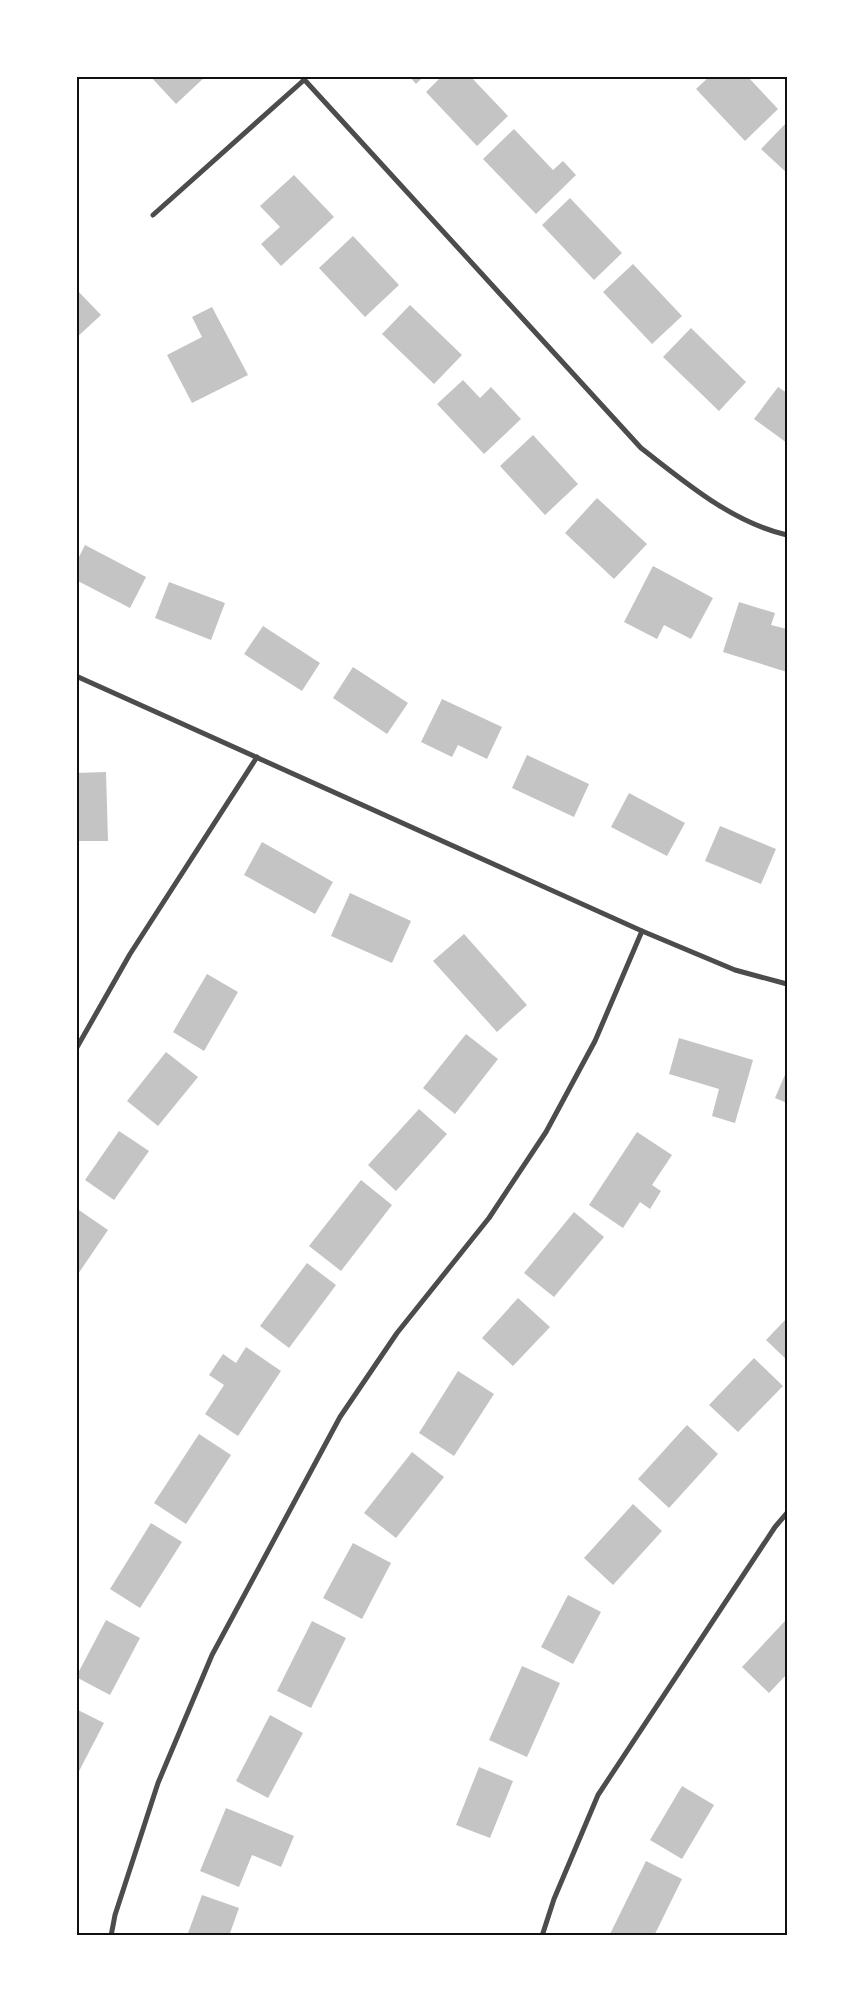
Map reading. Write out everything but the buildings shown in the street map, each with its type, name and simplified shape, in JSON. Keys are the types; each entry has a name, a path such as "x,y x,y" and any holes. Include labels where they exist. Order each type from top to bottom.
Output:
{"street":[{"path":"153,215 303,78 641,448 707,499 770,531 787,535"},
{"path":"76,676 642,931 735,970 787,984"},
{"path":"76,1049 130,954 257,757"},
{"path":"111,1936 158,1783 212,1655 340,1417 397,1333 489,1218 546,1132 595,1041 642,931"},
{"path":"542,1936 554,1899 598,1795 775,1527 787,1512"}]}
